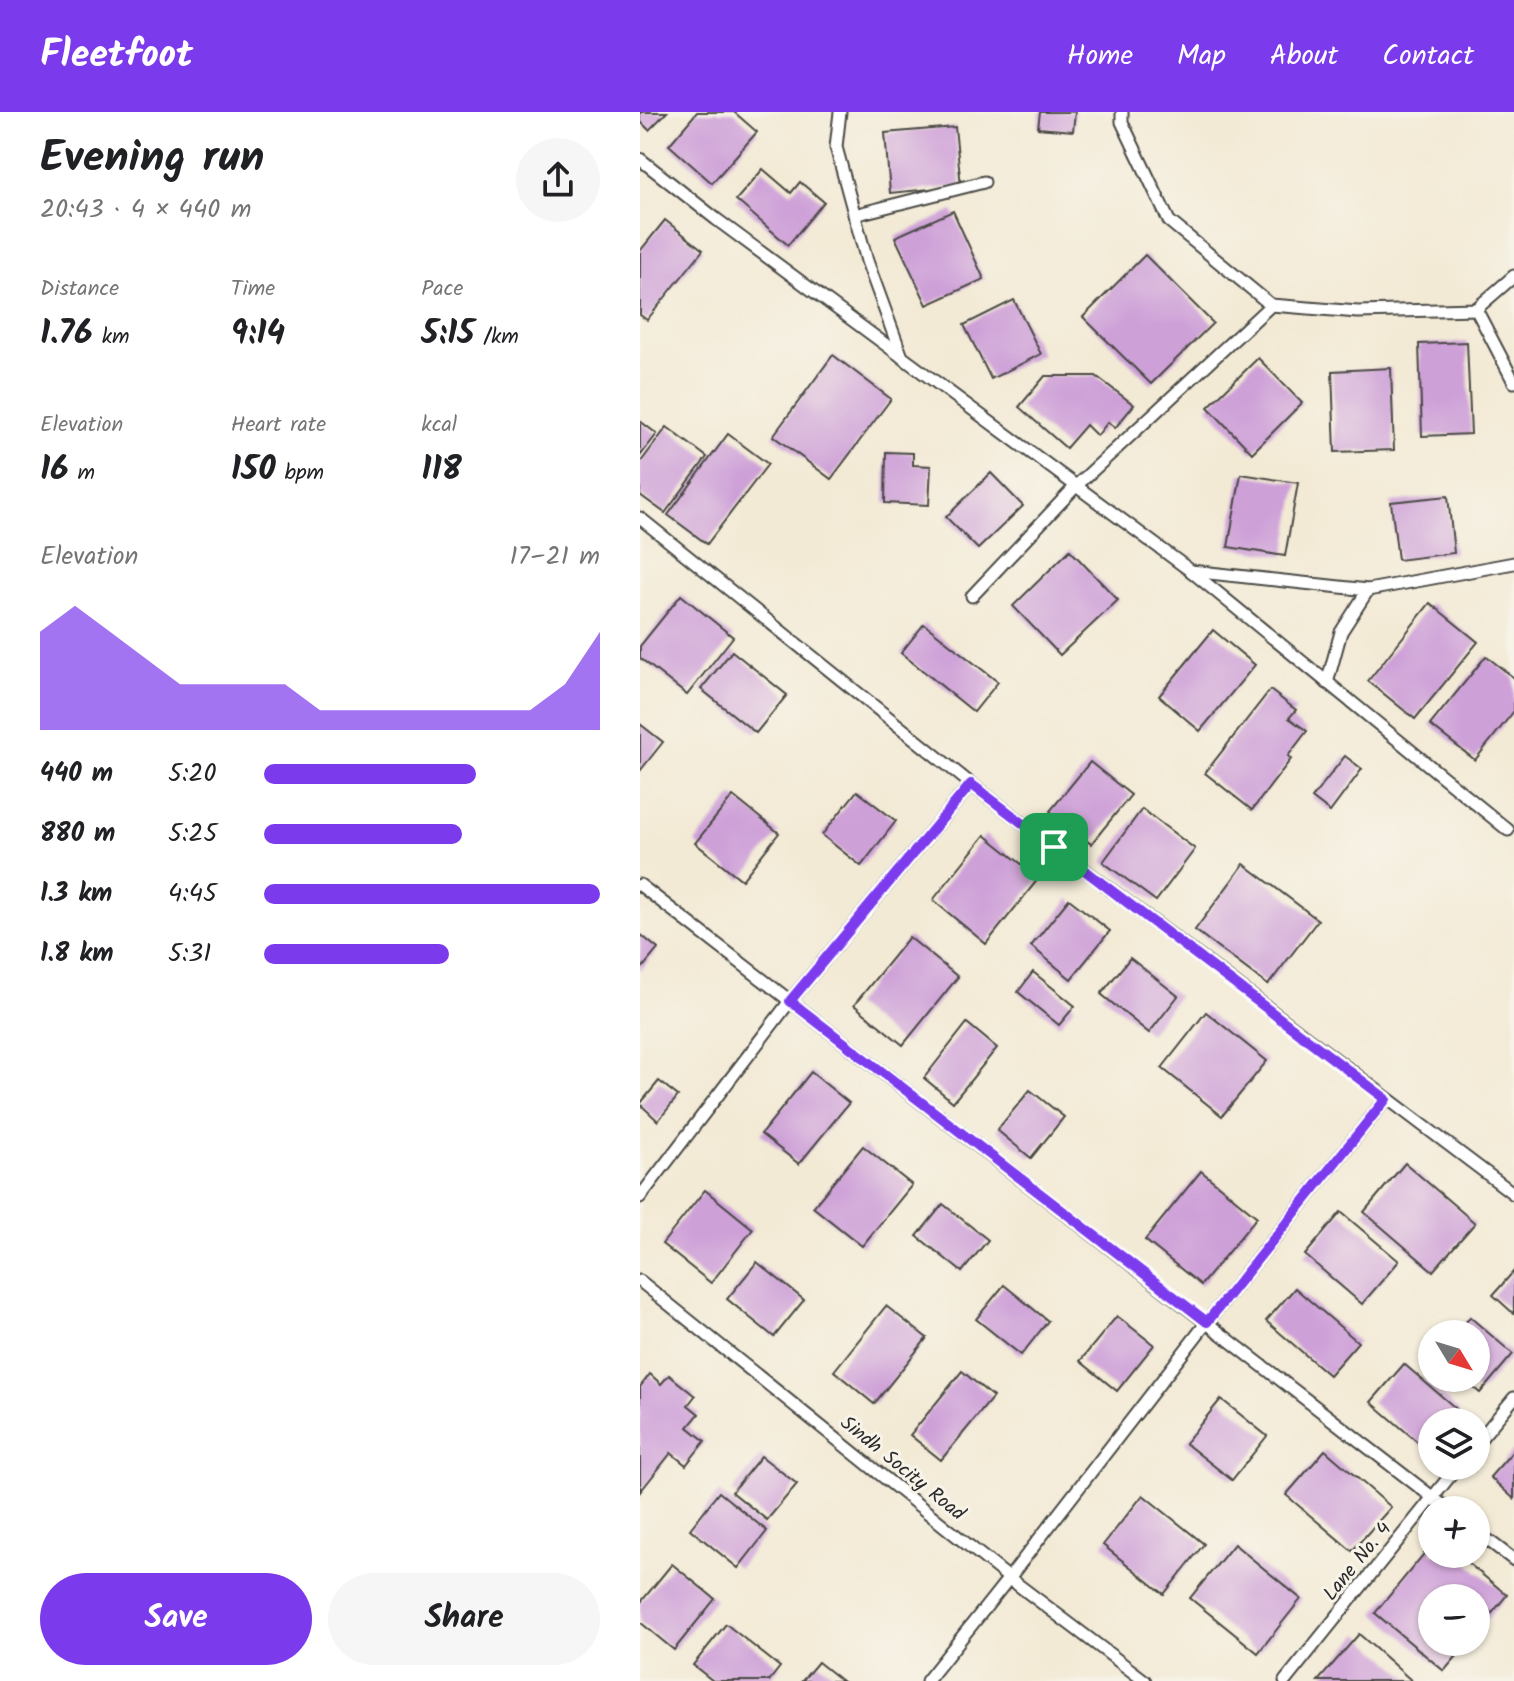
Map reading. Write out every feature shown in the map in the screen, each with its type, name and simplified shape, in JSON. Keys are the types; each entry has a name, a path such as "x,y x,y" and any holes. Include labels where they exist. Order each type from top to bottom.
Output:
{"lane":[{"path":"840,112 836,147 867,261 902,357"},
{"path":"1122,112 1122,122 1169,221 1271,305 1358,312 1476,309 1514,276"},
{"path":"640,159 716,219 1191,571 1508,830"},
{"path":"854,215 984,182"},
{"path":"972,596 1076,486 1271,305"},
{"path":"1476,309 1514,382"},
{"path":"640,518 971,784 1514,1194"},
{"path":"1191,571 1368,590 1514,563"},
{"path":"1327,683 1341,632 1368,590"},
{"path":"640,1197 790,1001 971,784"},
{"path":"640,885 1431,1496"},
{"path":"927,1681 1207,1322 1386,1099"},
{"name":"Sindh Socity Road","path":"640,1281 1009,1578 1145,1681"},
{"path":"1490,1427 1514,1398"},
{"name":"Lane No. 4","path":"1433,1496 1446,1480"},
{"name":"Lane No. 4","path":"1285,1681 1418,1515"},
{"path":"1490,1542 1514,1560"}],"building":[{"path":"640,112 667,112 649,130 640,121"},
{"path":"697,112 734,112 757,132 712,183 669,145"},
{"path":"1040,112 1075,112 1073,131 1038,128"},
{"path":"955,127 961,186 890,193 885,133"},
{"path":"763,169 791,193 800,182 824,202 788,245 736,200"},
{"path":"953,211 984,279 927,305 895,237"},
{"path":"665,220 703,250 647,320 640,315 640,251"},
{"path":"1145,255 1213,323 1151,384 1083,317"},
{"path":"1014,300 1041,354 991,379 964,325"},
{"path":"1467,342 1471,434 1422,436 1419,344"},
{"path":"833,355 891,399 831,479 773,436"},
{"path":"1258,358 1302,403 1252,453 1208,407"},
{"path":"1391,368 1394,450 1335,452 1332,371"},
{"path":"1045,376 1096,376 1134,405 1115,428 1108,422 1097,436 1086,425 1066,448 1019,407"},
{"path":"640,421 657,434 640,456"},
{"path":"667,427 707,457 665,513 640,495 640,463"},
{"path":"728,434 768,464 707,544 668,515"},
{"path":"886,452 913,453 913,465 931,466 929,505 885,503"},
{"path":"991,473 1023,506 978,549 946,517"},
{"path":"1241,474 1298,483 1285,556 1228,547"},
{"path":"1448,496 1454,553 1398,560 1391,502"},
{"path":"1070,550 1118,600 1060,655 1013,606"},
{"path":"681,595 733,637 687,695 640,658 640,646"},
{"path":"1430,603 1478,642 1415,719 1368,681"},
{"path":"924,624 998,682 974,712 901,653"},
{"path":"1213,630 1255,665 1200,731 1159,696"},
{"path":"732,651 787,695 756,733 701,689"},
{"path":"1486,656 1514,678 1514,711 1475,760 1430,725"},
{"path":"1270,690 1296,710 1289,718 1307,731 1288,756 1291,759 1252,810 1205,773"},
{"path":"640,724 663,742 640,771"},
{"path":"1345,756 1362,769 1330,812 1312,798"},
{"path":"1090,762 1131,795 1091,844 1050,811"},
{"path":"857,791 896,821 861,866 822,835"},
{"path":"733,796 779,833 742,880 695,843"},
{"path":"1142,809 1195,849 1156,901 1103,862"},
{"path":"985,835 1039,878 986,944 933,900"},
{"path":"1244,864 1318,920 1268,985 1195,930"},
{"path":"1069,899 1110,931 1071,979 1031,946"},
{"path":"640,934 658,949 640,971"},
{"path":"909,937 958,977 903,1045 854,1005"},
{"path":"1130,958 1178,996 1149,1033 1101,994"},
{"path":"1033,972 1075,1006 1059,1025 1018,992"},
{"path":"1206,1012 1267,1061 1222,1116 1162,1068"},
{"path":"967,1023 997,1048 953,1102 924,1078"},
{"path":"811,1072 849,1103 799,1164 761,1134"},
{"path":"659,1081 678,1096 658,1121 640,1104"},
{"path":"1030,1090 1064,1117 1031,1158 997,1130"},
{"path":"863,1146 912,1185 862,1246 813,1207"},
{"path":"1405,1163 1475,1223 1433,1271 1364,1212"},
{"path":"1201,1171 1257,1217 1201,1285 1145,1240"},
{"path":"705,1190 753,1229 711,1283 662,1244"},
{"path":"943,1204 988,1240 962,1272 917,1236"},
{"path":"1341,1212 1399,1261 1362,1304 1305,1255"},
{"path":"757,1262 804,1300 774,1337 727,1299"},
{"path":"1514,1271 1514,1314 1493,1295"},
{"path":"1004,1285 1048,1321 1021,1355 976,1319"},
{"path":"1295,1288 1358,1342 1329,1375 1266,1321"},
{"path":"886,1306 927,1338 874,1404 834,1371"},
{"path":"1117,1316 1154,1345 1117,1391 1080,1361"},
{"path":"1490,1334 1513,1354 1490,1381"},
{"path":"1404,1364 1418,1376 1418,1392 1437,1392 1455,1408 1418,1408 1418,1442 1371,1402"},
{"path":"962,1371 993,1397 941,1460 910,1435"},
{"path":"650,1374 661,1384 669,1375 695,1396 688,1405 699,1414 688,1427 705,1441 686,1465 671,1453 640,1492 640,1387"},
{"path":"1221,1399 1267,1436 1232,1480 1185,1443"},
{"path":"1325,1450 1391,1507 1352,1551 1286,1495"},
{"path":"1514,1450 1514,1499 1490,1477"},
{"path":"761,1456 797,1484 767,1520 732,1492"},
{"path":"719,1492 767,1531 738,1568 690,1529"},
{"path":"1143,1495 1204,1544 1164,1594 1103,1545"},
{"path":"1234,1544 1301,1599 1258,1653 1190,1598"},
{"path":"1418,1561 1418,1568 1474,1568 1507,1595 1490,1616 1490,1584 1418,1584 1418,1649 1375,1613"},
{"path":"672,1564 715,1599 674,1650 640,1622 640,1603"},
{"path":"726,1624 780,1667 769,1681 713,1681 693,1665"},
{"path":"1359,1634 1412,1681 1318,1681"},
{"path":"1426,1656 1457,1656 1444,1671"},
{"path":"818,1662 842,1681 802,1681"}],"route":[{"path":"971,784 1054,847 1386,1099 1207,1322 790,1001 971,784"}]}
